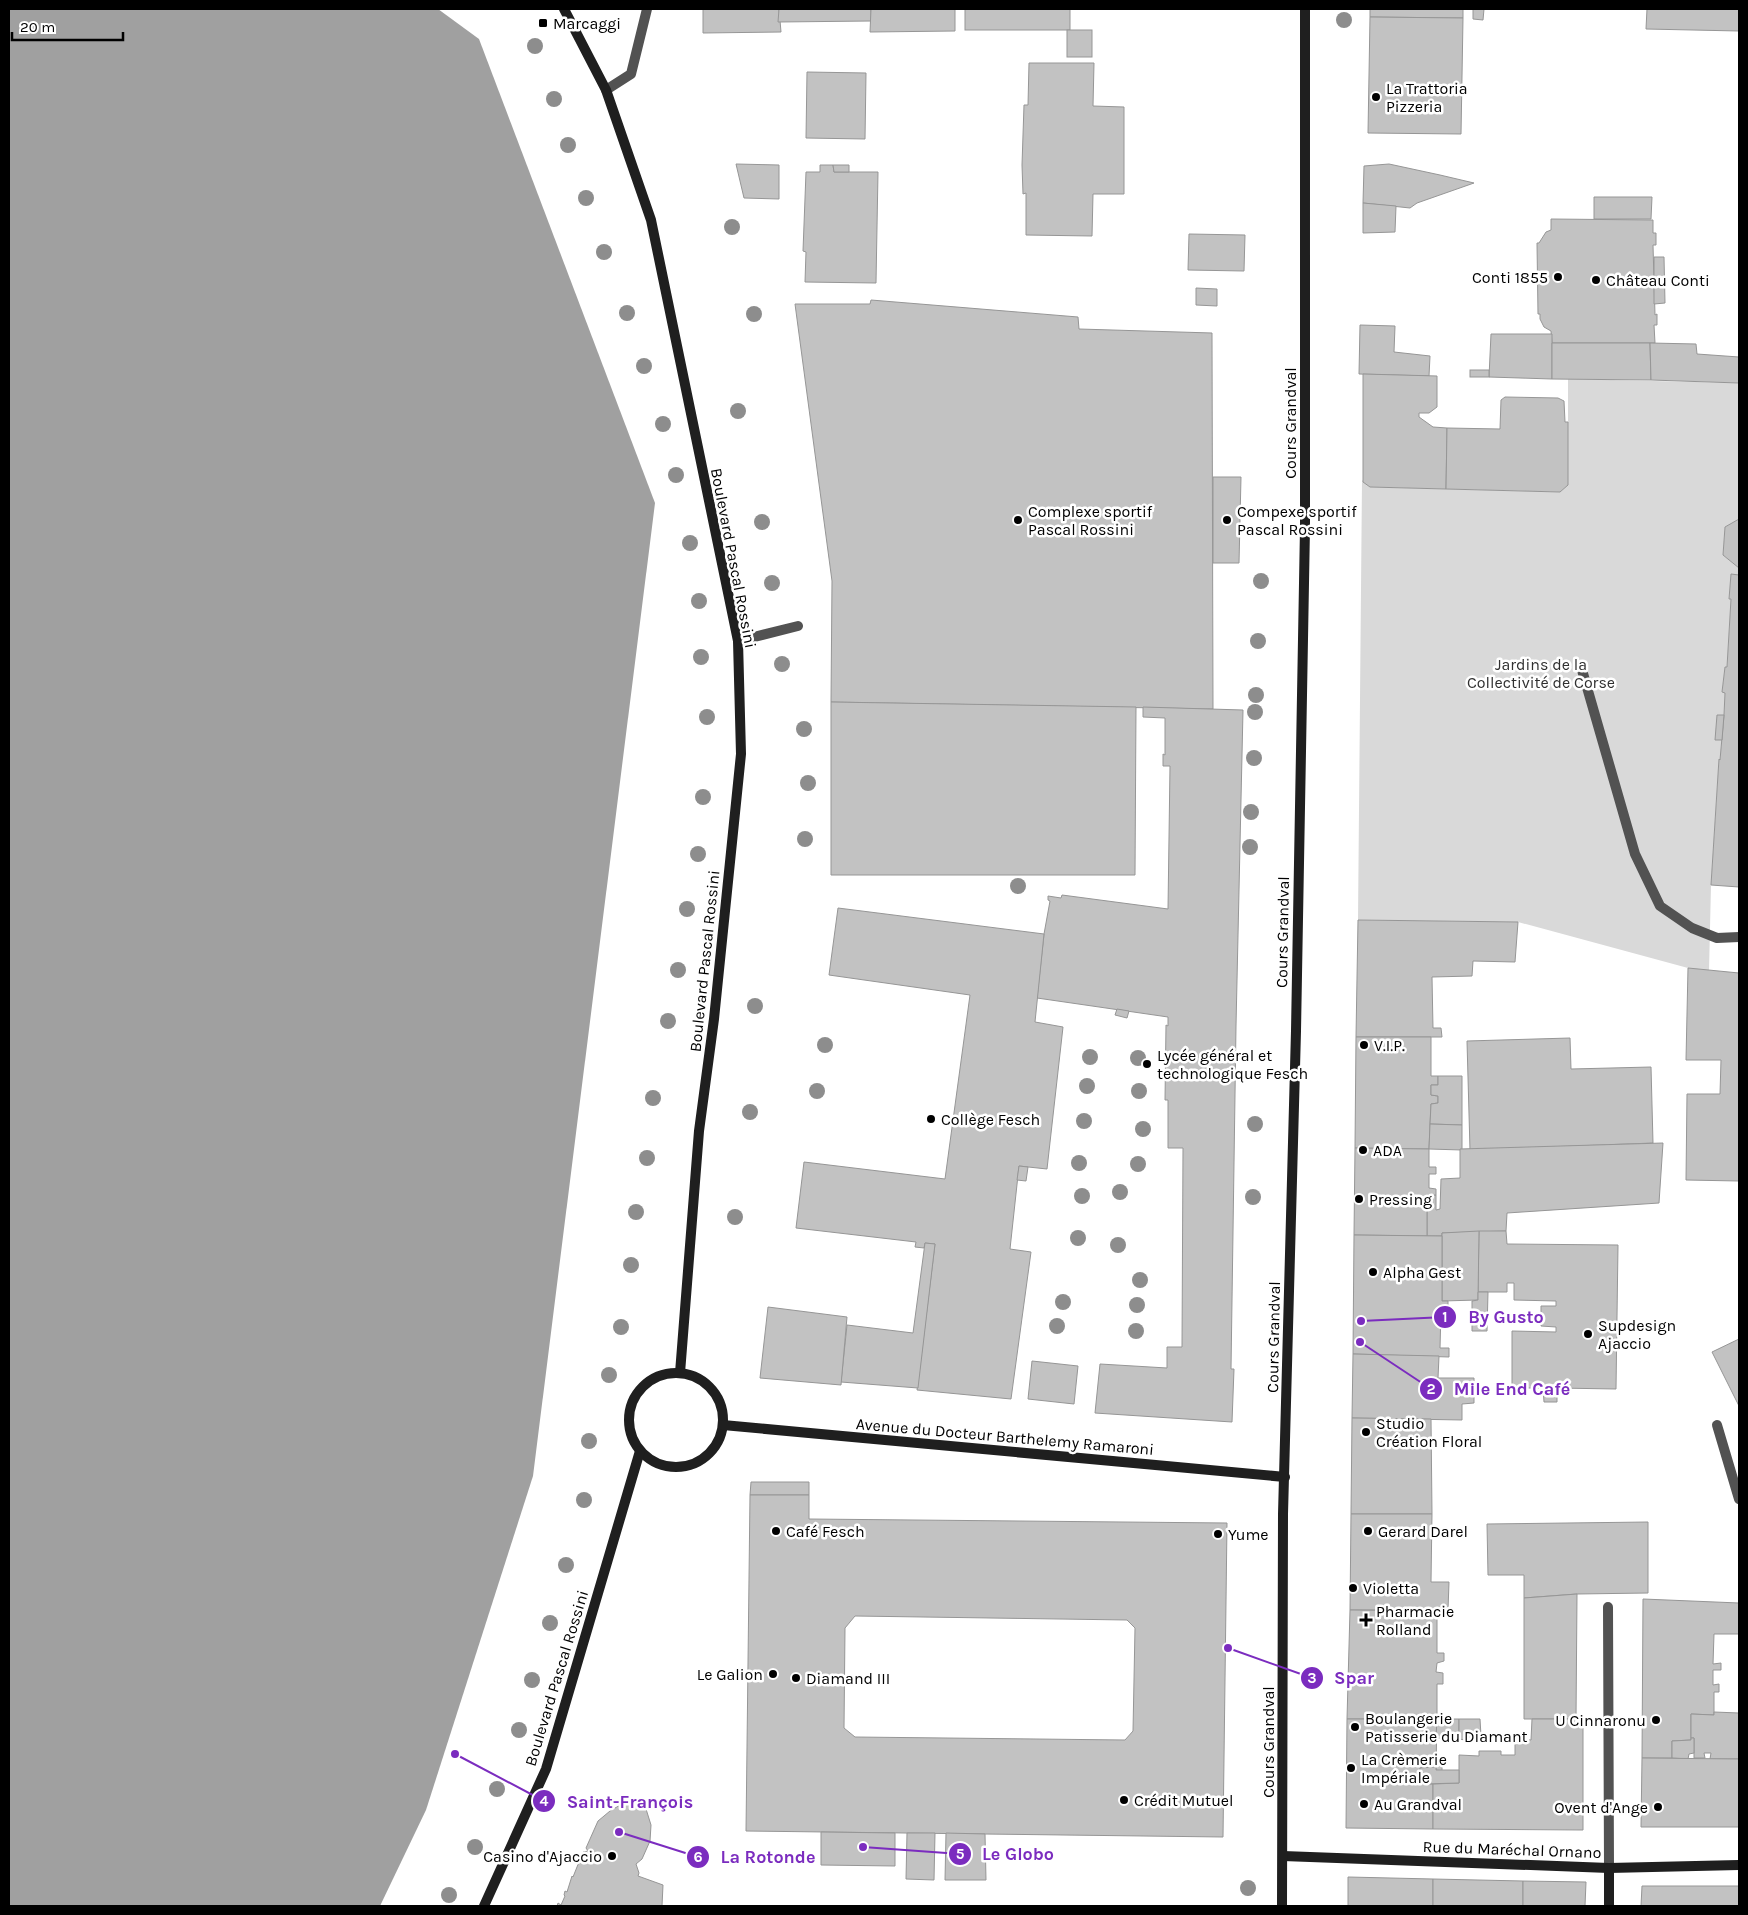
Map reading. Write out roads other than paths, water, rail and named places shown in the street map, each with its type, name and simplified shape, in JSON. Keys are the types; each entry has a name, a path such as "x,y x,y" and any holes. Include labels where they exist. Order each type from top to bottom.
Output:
{"main road":[{"name":"Boulevard Pascal Rossini","path":"564,9 606,90 651,220 738,641 741,754 714,1019 699,1131 680,1373"},
{"name":"Cours Grandval","path":"1282,1906 1283,1514 1305,527 1305,9"},
{"path":"680,1373 694,1377 707,1385 717,1396 722,1410 723,1425 719,1440 710,1453 697,1463 682,1467 666,1467 652,1461 640,1451 632,1437 629,1422 631,1406 638,1392 650,1381 664,1374 680,1373"},
{"name":"Avenue du Docteur Barthelemy Ramaroni","path":"723,1425 1285,1477"},
{"name":"Boulevard Pascal Rossini","path":"484,1906 546,1769 640,1451"},
{"name":"Rue du Maréchal Ornano","path":"1283,1856 1609,1868 1739,1865"},
{"path":"1609,1868 1609,1906"}],"street":[{"path":"606,90 631,74 647,9"},
{"path":"738,641 798,626"},
{"path":"1582,670 1635,854 1660,906 1692,928 1717,938 1739,937"},
{"path":"1717,1425 1739,1498"},
{"path":"1608,1607 1609,1868"}],"place":[{"name":"Marcaggi","path":"543,23"},
{"name":"La Trattoria Pizzeria","path":"1376,97"},
{"name":"Conti 1855","path":"1558,277"},
{"name":"Château Conti","path":"1596,280"},
{"name":"Complexe sportif Pascal Rossini","path":"1018,520"},
{"name":"Compexe sportif Pascal Rossini","path":"1227,520"},
{"name":"V.I.P.","path":"1364,1045"},
{"name":"Lycée général et technologique Fesch","path":"1147,1064"},
{"name":"Collège Fesch","path":"931,1119"},
{"name":"ADA","path":"1363,1150"},
{"name":"Pressing","path":"1359,1199"},
{"name":"Alpha Gest","path":"1373,1272"},
{"name":"By Gusto","path":"1361,1321"},
{"name":"Supdesign Ajaccio","path":"1588,1334"},
{"name":"Mile End Café","path":"1360,1342"},
{"name":"Studio Création Floral","path":"1366,1432"},
{"name":"Café Fesch","path":"776,1531"},
{"name":"Gerard Darel","path":"1368,1531"},
{"name":"Yume","path":"1218,1534"},
{"name":"Violetta","path":"1353,1588"},
{"name":"Pharmacie Rolland","path":"1366,1620"},
{"name":"Spar","path":"1228,1648"},
{"name":"Le Galion","path":"773,1674"},
{"name":"Diamand III","path":"796,1678"},
{"name":"U Cinnaronu","path":"1656,1720"},
{"name":"Boulangerie Patisserie du Diamant","path":"1355,1727"},
{"name":"Saint-François","path":"455,1754"},
{"name":"La Crèmerie Impériale","path":"1351,1768"},
{"name":"Crédit Mutuel","path":"1124,1800"},
{"name":"Au Grandval","path":"1364,1804"},
{"name":"Ovent d'Ange","path":"1658,1807"},
{"name":"La Rotonde","path":"619,1832"},
{"name":"Le Globo","path":"863,1847"},
{"name":"Casino d'Ajaccio","path":"612,1856"}],"park label":[{"name":"Jardins de la Collectivité de Corse","path":"1541,673"}]}
